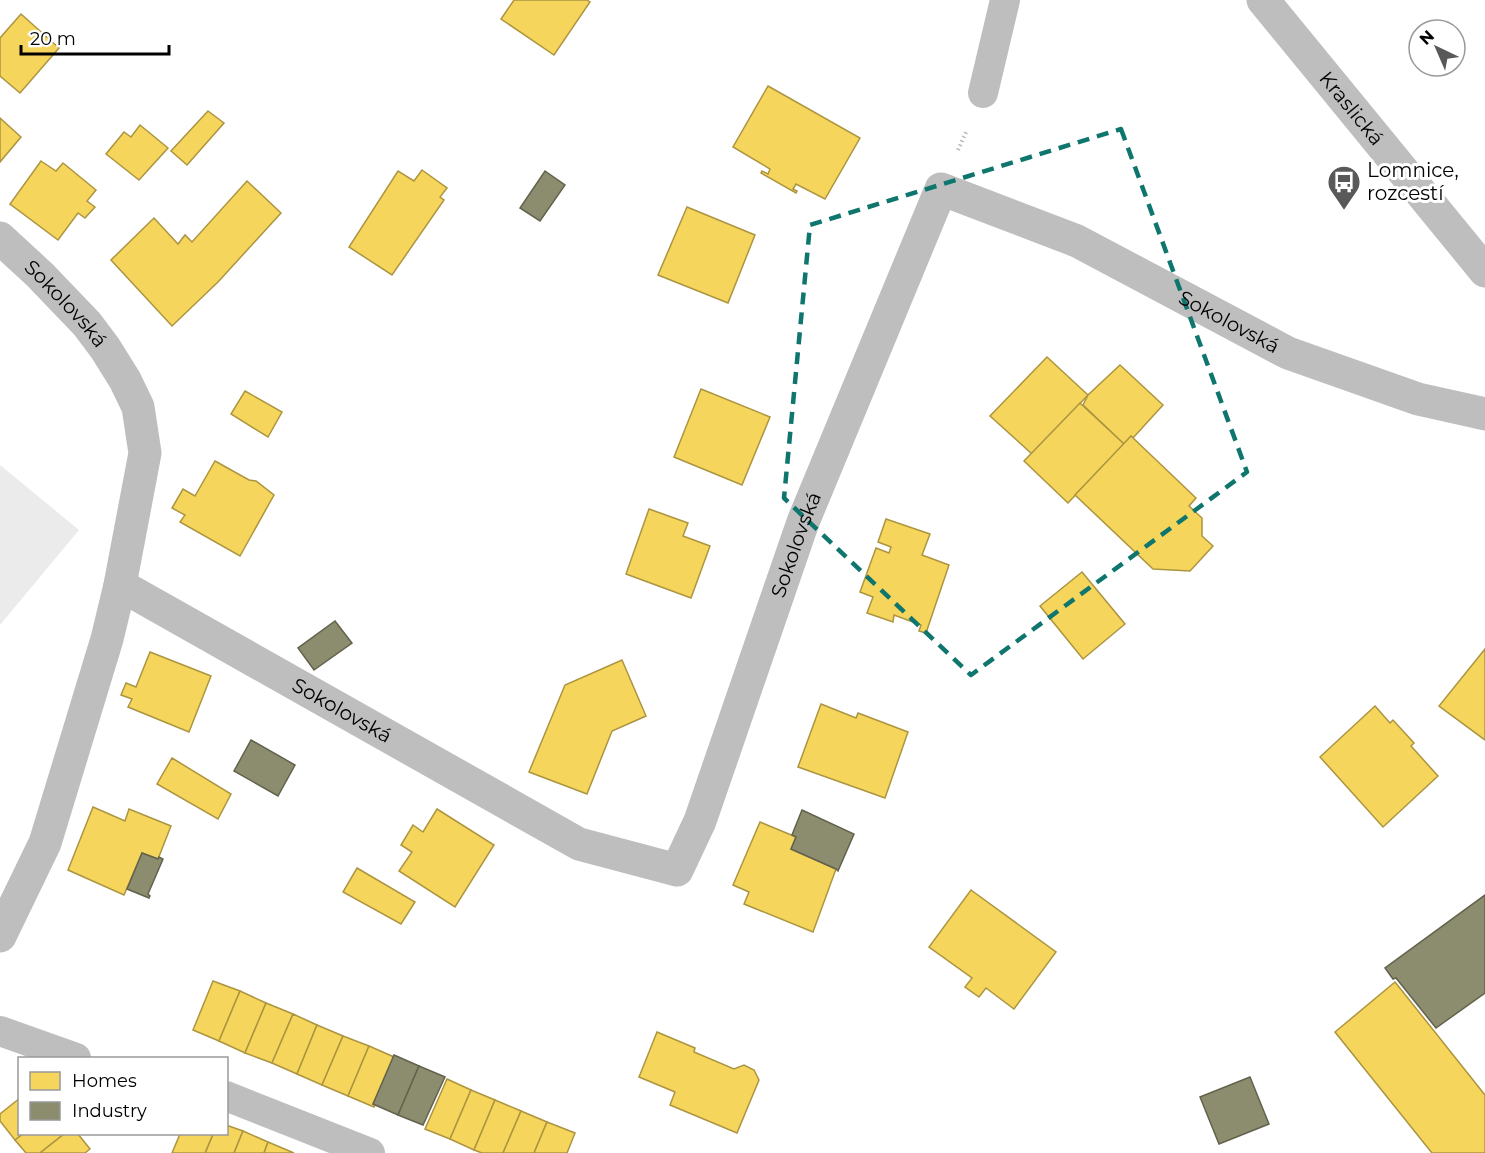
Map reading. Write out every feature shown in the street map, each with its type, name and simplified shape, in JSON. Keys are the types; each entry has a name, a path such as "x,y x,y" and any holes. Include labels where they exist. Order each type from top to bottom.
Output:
{"street":[{"name":"Kraslická","path":"1263,0 1485,270"},
{"name":"Sokolovská","path":"120,585 579,844 677,870 700,821 803,522 941,189 1077,241 1288,353 1418,399 1485,414"},
{"name":"Sokolovská","path":"0,238 40,275 87,324 125,380 138,408 146,453 107,639 45,843 0,936"}],"lane":[{"path":"983,93 1005,0"},
{"path":"0,1031 71,1057"},
{"path":"228,1097 370,1153"}],"path":[{"path":"941,189 983,93"}],"highlighted area":[{"path":"1121,129 1247,472 971,675 784,498 810,225"}],"shaded area":[{"path":"0,465 79,530 0,625"}],"building: Homes":[{"path":"514,0 587,0 590,2 554,55 501,19"},
{"path":"21,14 59,48 20,93 0,76 0,38"},
{"path":"768,86 860,138 825,199 796,184 793,189 797,191 796,193 761,173 762,171 768,174 770,169 733,147"},
{"path":"208,111 224,123 187,165 171,151"},
{"path":"0,118 21,137 0,162"},
{"path":"140,125 168,148 139,180 106,154 124,132 131,137"},
{"path":"41,161 56,171 63,163 96,190 87,201 95,207 85,218 78,213 58,240 10,204"},
{"path":"422,170 447,188 440,197 444,200 392,275 349,247 398,171 414,181"},
{"path":"247,181 281,213 218,282 172,326 111,260 154,218 178,244 185,235 192,242"},
{"path":"687,207 755,235 728,303 658,275"},
{"path":"1047,357 1088,395 1032,454 990,416"},
{"path":"1120,365 1163,405 1133,438 1131,436 1124,444 1083,405 1088,395"},
{"path":"701,389 770,417 742,485 674,457"},
{"path":"245,391 282,412 268,437 231,414"},
{"path":"1080,403 1124,444 1068,503 1024,461"},
{"path":"1131,436 1196,498 1189,506 1202,518 1202,536 1213,546 1190,571 1153,569 1075,495"},
{"path":"215,461 249,480 256,481 274,495 240,556 180,522 185,515 172,508 183,489 195,496"},
{"path":"649,509 688,523 683,536 710,546 691,598 626,574"},
{"path":"886,519 930,534 922,555 949,565 926,633 919,631 921,625 894,615 893,622 867,613 873,597 860,592 876,548 889,553 891,547 878,542"},
{"path":"1082,572 1125,624 1083,659 1040,606"},
{"path":"1485,649 1485,740 1439,706"},
{"path":"150,652 211,676 189,732 128,707 132,699 121,695 126,683 136,687"},
{"path":"622,660 646,716 612,731 587,794 529,772 565,685"},
{"path":"821,704 856,718 858,713 908,732 885,798 798,767"},
{"path":"1375,706 1390,723 1393,720 1414,743 1411,746 1438,776 1383,827 1320,757"},
{"path":"172,758 231,794 218,819 157,784"},
{"path":"93,807 125,821 129,809 171,826 158,859 142,853 124,895 68,870"},
{"path":"437,809 494,845 455,907 399,871 412,852 401,845 413,825 423,832"},
{"path":"760,822 796,837 791,849 836,869 813,932 744,904 749,892 733,885"},
{"path":"357,868 415,902 401,924 343,892"},
{"path":"971,890 1056,952 1014,1009 986,988 979,997 965,987 972,978 929,947"},
{"path":"213,981 240,991 219,1041 193,1030"},
{"path":"1395,982 1485,1095 1485,1153 1432,1153 1335,1032"},
{"path":"240,991 266,1003 245,1053 219,1041"},
{"path":"266,1003 293,1014 272,1063 245,1053"},
{"path":"293,1014 317,1025 297,1074 272,1063"},
{"path":"317,1025 343,1036 322,1085 297,1074"},
{"path":"657,1032 695,1048 694,1052 734,1069 744,1065 754,1070 759,1080 737,1133 670,1105 675,1092 639,1077"},
{"path":"343,1036 369,1046 348,1096 322,1085"},
{"path":"369,1046 394,1057 373,1104 374,1107 348,1096"},
{"path":"447,1079 471,1090 450,1139 425,1129"},
{"path":"471,1090 495,1100 474,1150 450,1139"},
{"path":"18,1100 18,1135 22,1135 15,1140 0,1121 0,1114"},
{"path":"495,1100 521,1111 503,1153 482,1153 474,1150"},
{"path":"521,1111 547,1122 534,1153 503,1153"},
{"path":"547,1122 575,1133 567,1153 534,1153"},
{"path":"228,1126 243,1131 234,1153 205,1153 213,1135 228,1135"},
{"path":"243,1131 268,1142 264,1153 234,1153"},
{"path":"22,1135 63,1135 40,1153 26,1153 15,1140"},
{"path":"63,1135 79,1135 90,1149 85,1153 40,1153"},
{"path":"180,1135 213,1135 205,1153 172,1153"},
{"path":"268,1142 294,1153 264,1153"}],"building: Industry":[{"path":"545,171 565,185 540,221 520,208"},
{"path":"335,621 352,643 314,670 298,648"},
{"path":"251,740 295,765 278,796 234,771"},
{"path":"802,810 854,834 838,871 791,849 796,837 792,835"},
{"path":"142,853 163,859 148,894 149,898 127,889"},
{"path":"1485,895 1485,993 1436,1028 1396,978 1393,979 1385,968"},
{"path":"394,1055 419,1066 398,1115 373,1104"},
{"path":"419,1066 445,1077 423,1125 398,1115"},
{"path":"1250,1077 1269,1124 1219,1144 1200,1097"}],"place":[{"name":"Lomnice, rozcestí","path":"1344,211"}]}
